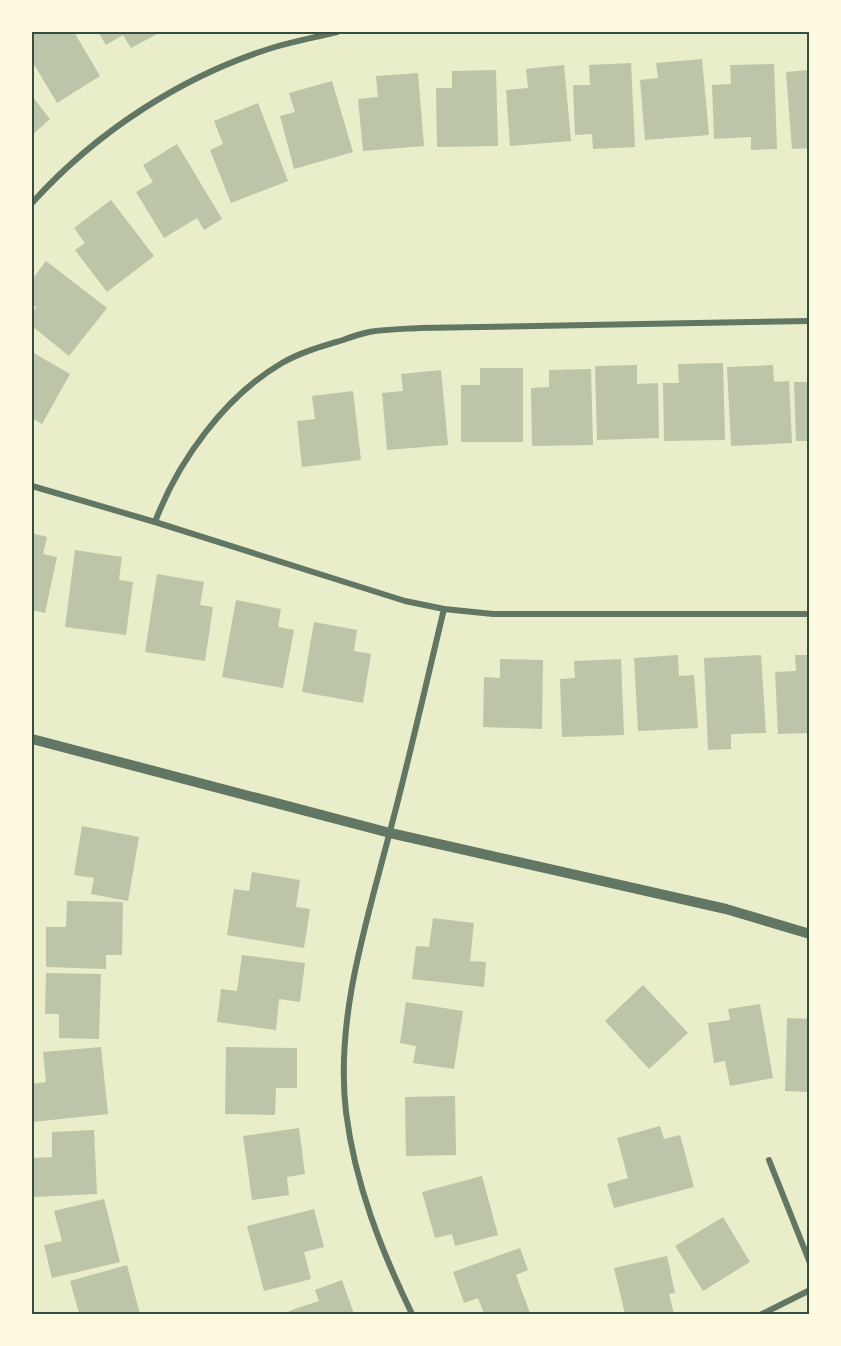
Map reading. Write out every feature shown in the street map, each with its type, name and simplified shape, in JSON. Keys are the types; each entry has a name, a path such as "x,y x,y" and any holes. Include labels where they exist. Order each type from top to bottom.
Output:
{"street":[{"path":"32,203 90,147 131,117 180,87 221,68 274,48 337,32"},
{"path":"155,522 165,496 183,462 214,422 249,387 283,363 324,346 369,332 420,328 810,321"},
{"path":"32,486 155,522 405,601 444,609 493,614 550,615 810,614"},
{"path":"412,1314 388,1264 368,1210 355,1165 346,1110 345,1061 350,1002 363,936 444,609"},
{"path":"32,739 390,833 726,909 810,934"},
{"path":"769,1160 810,1263"},
{"path":"762,1314 810,1290"}],"building":[{"path":"32,32 74,32 100,76 57,103 32,61"},
{"path":"98,32 161,32 131,48 123,35 106,45"},
{"path":"702,59 709,135 645,140 640,80 658,78 656,63"},
{"path":"631,63 635,147 593,149 592,134 575,135 573,85 590,85 589,65"},
{"path":"774,64 777,149 751,150 751,137 714,139 712,85 731,84 730,65"},
{"path":"564,65 571,141 510,146 506,90 528,88 526,69"},
{"path":"496,70 498,146 437,147 436,88 452,88 452,71"},
{"path":"810,70 810,148 792,149 786,72"},
{"path":"418,73 424,146 363,151 358,99 378,97 376,76"},
{"path":"332,81 353,152 294,169 280,116 295,112 289,93"},
{"path":"32,96 50,119 32,135"},
{"path":"258,103 288,181 231,203 210,150 223,144 214,121"},
{"path":"177,144 222,219 204,230 197,218 164,238 136,192 153,182 143,165"},
{"path":"111,200 154,256 107,292 75,250 85,243 74,228"},
{"path":"46,261 107,308 69,356 32,326 32,313 36,307 32,304 32,280"},
{"path":"32,352 70,374 42,424 32,418"},
{"path":"723,363 725,440 664,441 663,383 679,383 678,364"},
{"path":"637,365 637,384 658,383 659,438 597,440 595,366"},
{"path":"773,365 774,382 789,381 792,443 731,446 727,367"},
{"path":"480,368 523,368 523,442 461,442 461,385 480,385"},
{"path":"591,369 593,445 532,446 531,388 549,387 549,370"},
{"path":"441,370 448,445 387,450 382,393 403,391 401,374"},
{"path":"794,382 810,382 810,441 796,441"},
{"path":"353,391 361,460 302,467 297,421 315,419 312,396"},
{"path":"32,533 47,537 43,554 57,557 45,613 32,610"},
{"path":"75,550 122,557 119,580 133,582 126,635 65,627"},
{"path":"157,574 204,582 200,605 213,607 205,661 145,652"},
{"path":"236,600 281,609 278,627 294,630 283,688 222,677"},
{"path":"314,622 357,630 354,651 371,654 363,703 302,692"},
{"path":"678,655 679,676 694,675 698,728 638,731 634,658"},
{"path":"761,655 766,733 731,734 731,749 708,750 704,658"},
{"path":"795,655 810,655 810,733 778,734 775,672 796,671"},
{"path":"500,659 543,660 542,729 483,727 484,677 500,678"},
{"path":"621,659 624,735 562,737 560,679 575,678 574,661"},
{"path":"82,826 139,837 128,901 91,894 94,878 74,875"},
{"path":"252,872 300,880 296,907 310,909 304,948 227,935 234,889 249,891"},
{"path":"67,901 123,902 122,955 106,955 106,969 46,967 46,927 66,927"},
{"path":"433,918 474,923 470,961 486,962 484,987 412,979 416,946 429,947"},
{"path":"242,955 305,963 300,1002 279,999 276,1030 217,1022 221,989 237,991"},
{"path":"46,973 101,974 99,1039 59,1038 59,1014 45,1014"},
{"path":"643,985 688,1033 649,1069 605,1021"},
{"path":"406,1002 463,1011 454,1069 413,1063 416,1046 400,1043"},
{"path":"760,1004 773,1078 730,1086 725,1061 714,1063 708,1023 730,1020 728,1009"},
{"path":"787,1018 810,1019 810,1092 785,1091"},
{"path":"101,1047 108,1114 32,1122 32,1084 46,1082 43,1052"},
{"path":"226,1047 297,1048 297,1088 276,1088 275,1115 225,1114"},
{"path":"455,1096 456,1155 406,1156 405,1097"},
{"path":"660,1126 664,1139 680,1135 694,1187 614,1208 607,1184 628,1178 617,1138"},
{"path":"299,1128 305,1174 287,1177 289,1195 252,1200 243,1136"},
{"path":"94,1130 97,1194 34,1197 32,1158 52,1157 52,1132"},
{"path":"482,1176 498,1235 455,1246 452,1234 435,1238 422,1192"},
{"path":"104,1199 120,1262 52,1278 44,1245 62,1241 54,1211"},
{"path":"314,1209 324,1247 304,1252 311,1279 264,1291 247,1226"},
{"path":"723,1217 750,1262 703,1291 675,1246"},
{"path":"520,1248 528,1270 516,1275 530,1313 484,1314 478,1298 464,1303 453,1272"},
{"path":"667,1256 675,1293 669,1294 674,1314 625,1314 614,1268"},
{"path":"127,1265 140,1314 75,1314 79,1313 70,1281"},
{"path":"342,1280 354,1314 290,1314 289,1311 319,1301 315,1290"}]}
